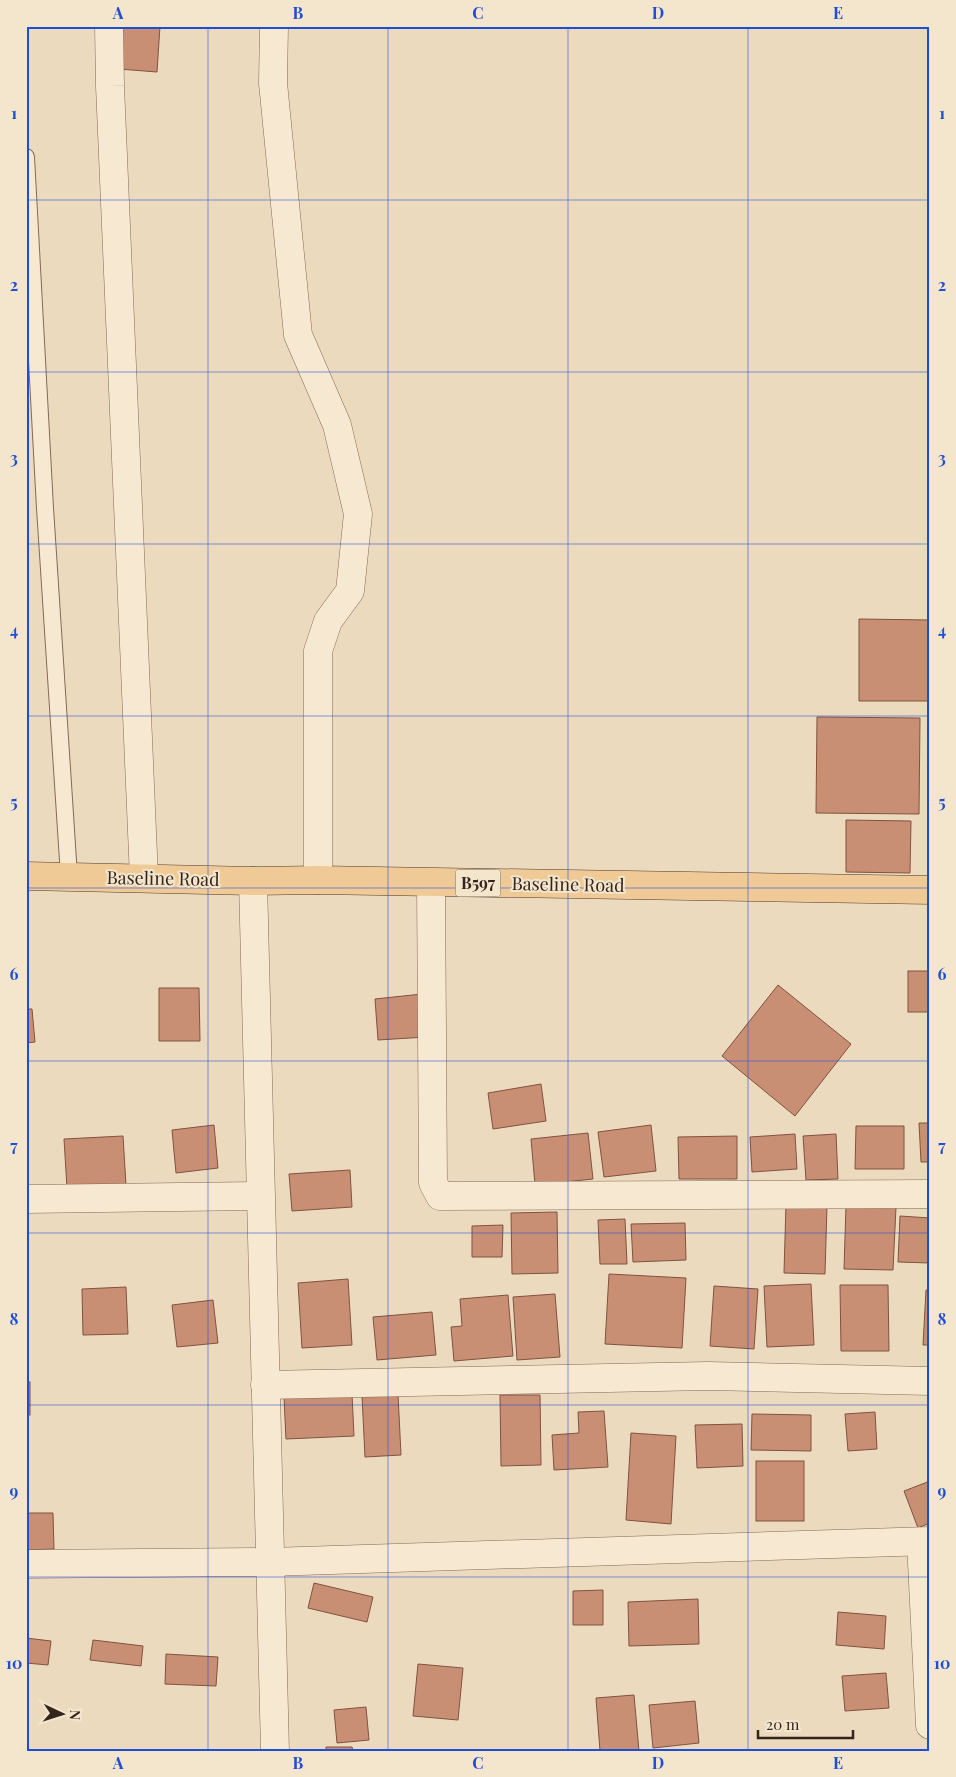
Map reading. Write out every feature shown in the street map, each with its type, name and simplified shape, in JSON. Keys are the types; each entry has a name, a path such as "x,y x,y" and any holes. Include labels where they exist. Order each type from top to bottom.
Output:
{"main road":[{"name":"Baseline Road","path":"26,876 930,890"}],"street":[{"path":"109,26 110,96 144,878"},
{"path":"274,26 273,83 298,335 337,425 358,514 350,591 328,621 318,651 318,880"},
{"path":"253,881 275,1751"},
{"path":"431,883 433,1183 440,1196 930,1194"},
{"path":"26,1199 260,1196"},
{"path":"265,1385 708,1376 930,1381"},
{"path":"26,1564 270,1562 925,1541 930,1725"}],"lane":[{"path":"26,157 45,508 69,876"}],"building":[{"path":"122,26 160,26 157,72 119,69"},
{"path":"859,619 930,620 930,701 859,701"},
{"path":"817,717 920,718 919,814 816,813"},
{"path":"846,820 911,821 910,873 846,872"},
{"path":"908,971 930,971 930,1012 908,1012"},
{"path":"778,985 851,1044 795,1116 722,1056"},
{"path":"159,988 199,988 200,1041 159,1041"},
{"path":"422,994 426,1037 378,1040 375,999"},
{"path":"26,1009 32,1009 35,1042 26,1043"},
{"path":"928,1035 930,1035 930,1061"},
{"path":"541,1084 546,1121 493,1129 488,1093"},
{"path":"919,1123 930,1123 930,1162 921,1162"},
{"path":"214,1125 218,1168 176,1173 172,1130"},
{"path":"651,1125 656,1171 604,1177 598,1132"},
{"path":"856,1126 904,1126 904,1169 855,1169"},
{"path":"588,1133 593,1179 535,1185 531,1139"},
{"path":"795,1134 797,1169 752,1172 750,1137"},
{"path":"836,1134 838,1179 806,1180 803,1136"},
{"path":"123,1136 126,1185 67,1188 64,1139"},
{"path":"737,1136 737,1179 679,1179 678,1137"},
{"path":"350,1170 352,1207 292,1211 289,1174"},
{"path":"786,1204 827,1206 825,1274 784,1273"},
{"path":"846,1206 896,1207 893,1270 844,1269"},
{"path":"557,1212 558,1273 512,1274 511,1213"},
{"path":"900,1216 930,1218 930,1263 898,1262"},
{"path":"625,1219 627,1264 600,1264 598,1220"},
{"path":"685,1223 686,1260 633,1262 631,1224"},
{"path":"503,1225 502,1257 472,1257 472,1226"},
{"path":"609,1274 686,1278 682,1348 605,1344"},
{"path":"348,1279 352,1345 302,1348 298,1283"},
{"path":"811,1284 814,1345 767,1347 764,1286"},
{"path":"840,1285 888,1285 889,1351 841,1351"},
{"path":"714,1286 758,1289 754,1349 710,1346"},
{"path":"126,1287 128,1334 83,1335 82,1289"},
{"path":"926,1290 930,1290 930,1345 923,1345"},
{"path":"555,1294 560,1357 517,1360 513,1297"},
{"path":"508,1295 513,1356 454,1361 451,1327 462,1326 460,1299"},
{"path":"26,1299 28,1343 26,1343"},
{"path":"213,1300 218,1343 177,1347 172,1305"},
{"path":"432,1312 436,1355 377,1360 373,1317"},
{"path":"26,1382 30,1382 30,1415 26,1415"},
{"path":"352,1394 354,1436 286,1439 284,1397"},
{"path":"398,1394 401,1455 365,1457 362,1396"},
{"path":"500,1395 540,1395 541,1465 501,1466"},
{"path":"604,1411 608,1467 554,1470 552,1435 579,1433 578,1412"},
{"path":"875,1412 877,1449 848,1451 845,1414"},
{"path":"752,1414 811,1415 811,1451 751,1450"},
{"path":"742,1424 743,1466 697,1468 695,1425"},
{"path":"631,1433 676,1436 671,1524 626,1520"},
{"path":"756,1461 804,1461 804,1521 756,1521"},
{"path":"930,1481 930,1523 918,1528 904,1491"},
{"path":"26,1513 53,1513 54,1549 26,1550"},
{"path":"314,1583 373,1597 367,1622 308,1608"},
{"path":"603,1590 603,1625 573,1625 573,1591"},
{"path":"698,1599 699,1644 629,1646 628,1602"},
{"path":"838,1612 886,1616 884,1649 836,1645"},
{"path":"26,1638 51,1641 48,1665 26,1663"},
{"path":"93,1640 143,1646 141,1666 90,1660"},
{"path":"166,1654 218,1657 216,1686 165,1684"},
{"path":"418,1664 463,1668 458,1720 413,1716"},
{"path":"886,1673 889,1708 845,1711 842,1676"},
{"path":"634,1695 639,1751 600,1751 596,1698"},
{"path":"695,1701 699,1743 653,1748 649,1705"},
{"path":"366,1707 369,1740 337,1743 334,1710"},
{"path":"326,1747 352,1747 353,1751 326,1751"}]}
